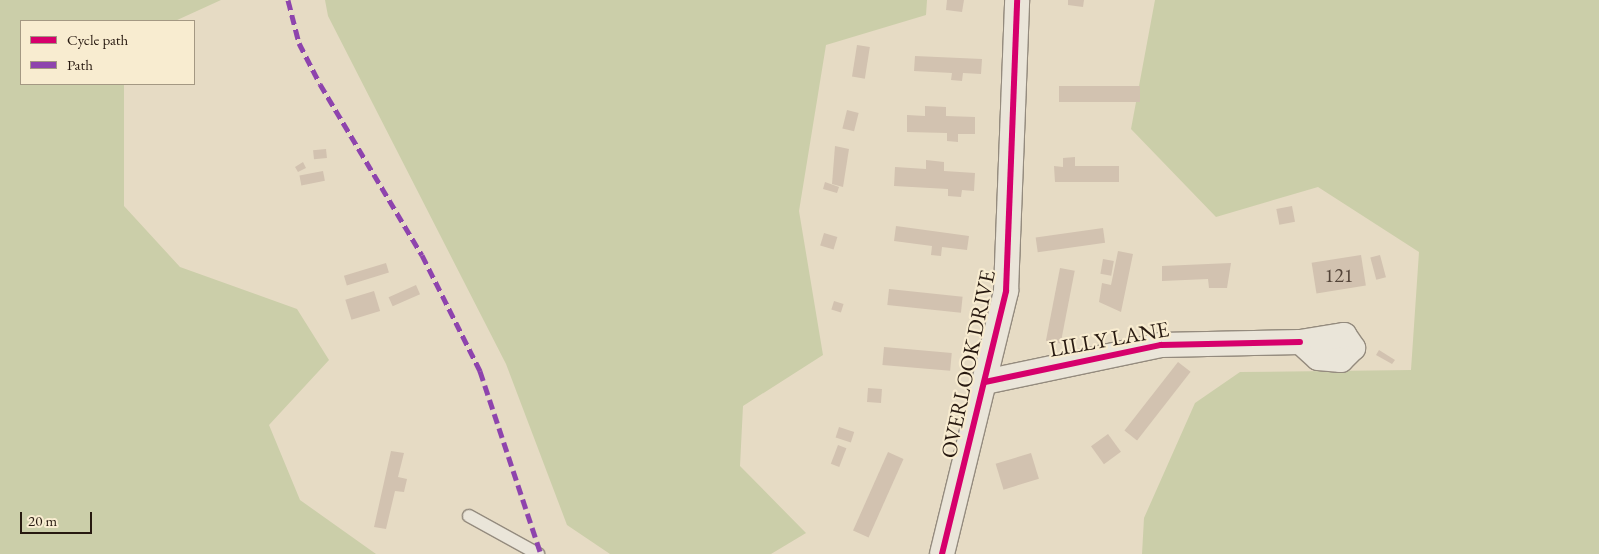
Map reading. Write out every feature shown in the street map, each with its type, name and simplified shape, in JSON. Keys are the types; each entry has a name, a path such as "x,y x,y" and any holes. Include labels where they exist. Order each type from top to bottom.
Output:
{"street":[{"name":"OVERLOOK DRIVE","path":"942,554 985,382 1008,268 1017,0"},
{"name":"LILLY LANE","path":"985,382 1161,345 1300,342"}],"lane":[{"path":"469,516 538,554"}],"green space":[{"path":"0,0 221,0 177,20 20,20 20,85 124,85 124,206 180,267 297,309 329,360 269,425 300,500 376,554 0,554"},
{"path":"325,0 927,0 926,15 826,45 799,211 823,355 743,406 740,466 806,533 771,554 610,554 567,525 506,364 328,16"},
{"path":"1155,0 1599,0 1599,554 1142,554 1144,518 1195,403 1240,372 1411,370 1419,252 1318,187 1216,217 1131,129"}],"building":[{"path":"947,0 964,0 962,12 946,10"},
{"path":"1068,0 1084,0 1083,7 1068,5"},
{"path":"857,45 870,47 865,79 852,77"},
{"path":"915,56 982,59 981,74 963,73 962,81 951,80 952,73 914,71"},
{"path":"1059,86 1140,86 1140,102 1059,102"},
{"path":"925,106 946,107 946,116 975,117 975,134 958,134 958,142 947,141 947,133 907,132 907,115 925,116"},
{"path":"847,110 859,113 854,131 842,128"},
{"path":"835,146 849,149 843,187 832,184"},
{"path":"326,149 327,158 314,159 313,150"},
{"path":"1075,157 1075,166 1119,166 1119,182 1055,182 1054,166 1063,167 1063,158"},
{"path":"926,160 944,162 944,171 975,173 974,191 962,190 961,197 948,196 948,189 894,186 895,167 926,169"},
{"path":"303,162 306,168 298,172 295,167"},
{"path":"323,171 325,181 301,185 299,176"},
{"path":"825,182 839,187 837,193 823,189"},
{"path":"1292,206 1295,222 1279,225 1276,209"},
{"path":"896,226 969,236 967,250 942,247 941,256 931,255 932,246 894,241"},
{"path":"1103,228 1105,243 1038,252 1036,237"},
{"path":"824,233 837,237 834,250 820,245"},
{"path":"1118,251 1133,254 1121,312 1099,302 1102,283 1111,285"},
{"path":"1361,255 1366,286 1316,293 1312,263"},
{"path":"1380,255 1386,277 1376,280 1370,258"},
{"path":"1103,259 1114,261 1111,276 1100,274"},
{"path":"386,263 389,273 347,285 344,276"},
{"path":"1231,263 1227,288 1209,288 1208,279 1162,281 1162,266"},
{"path":"1060,268 1075,271 1061,344 1046,341"},
{"path":"416,285 420,294 393,306 389,297"},
{"path":"889,289 963,297 961,313 887,305"},
{"path":"374,291 380,311 351,320 345,300"},
{"path":"834,301 844,304 841,313 831,310"},
{"path":"884,347 952,353 950,371 882,365"},
{"path":"1379,350 1395,360 1392,364 1376,355"},
{"path":"1178,362 1191,372 1137,440 1124,431"},
{"path":"868,388 882,389 881,403 867,402"},
{"path":"839,427 854,432 851,442 836,437"},
{"path":"1108,434 1121,452 1104,464 1091,446"},
{"path":"838,445 846,448 839,467 831,464"},
{"path":"391,451 404,453 398,477 407,479 404,492 395,491 386,529 374,527"},
{"path":"888,452 904,459 869,537 853,531"},
{"path":"1031,453 1039,479 1004,490 996,464"}],"marked path":[{"path":"288,0 299,43 320,84 422,255 480,371 541,554"}],"cycle path":[{"path":"942,554 1006,291 1017,0"},
{"path":"985,382 1161,345 1300,342"}]}
